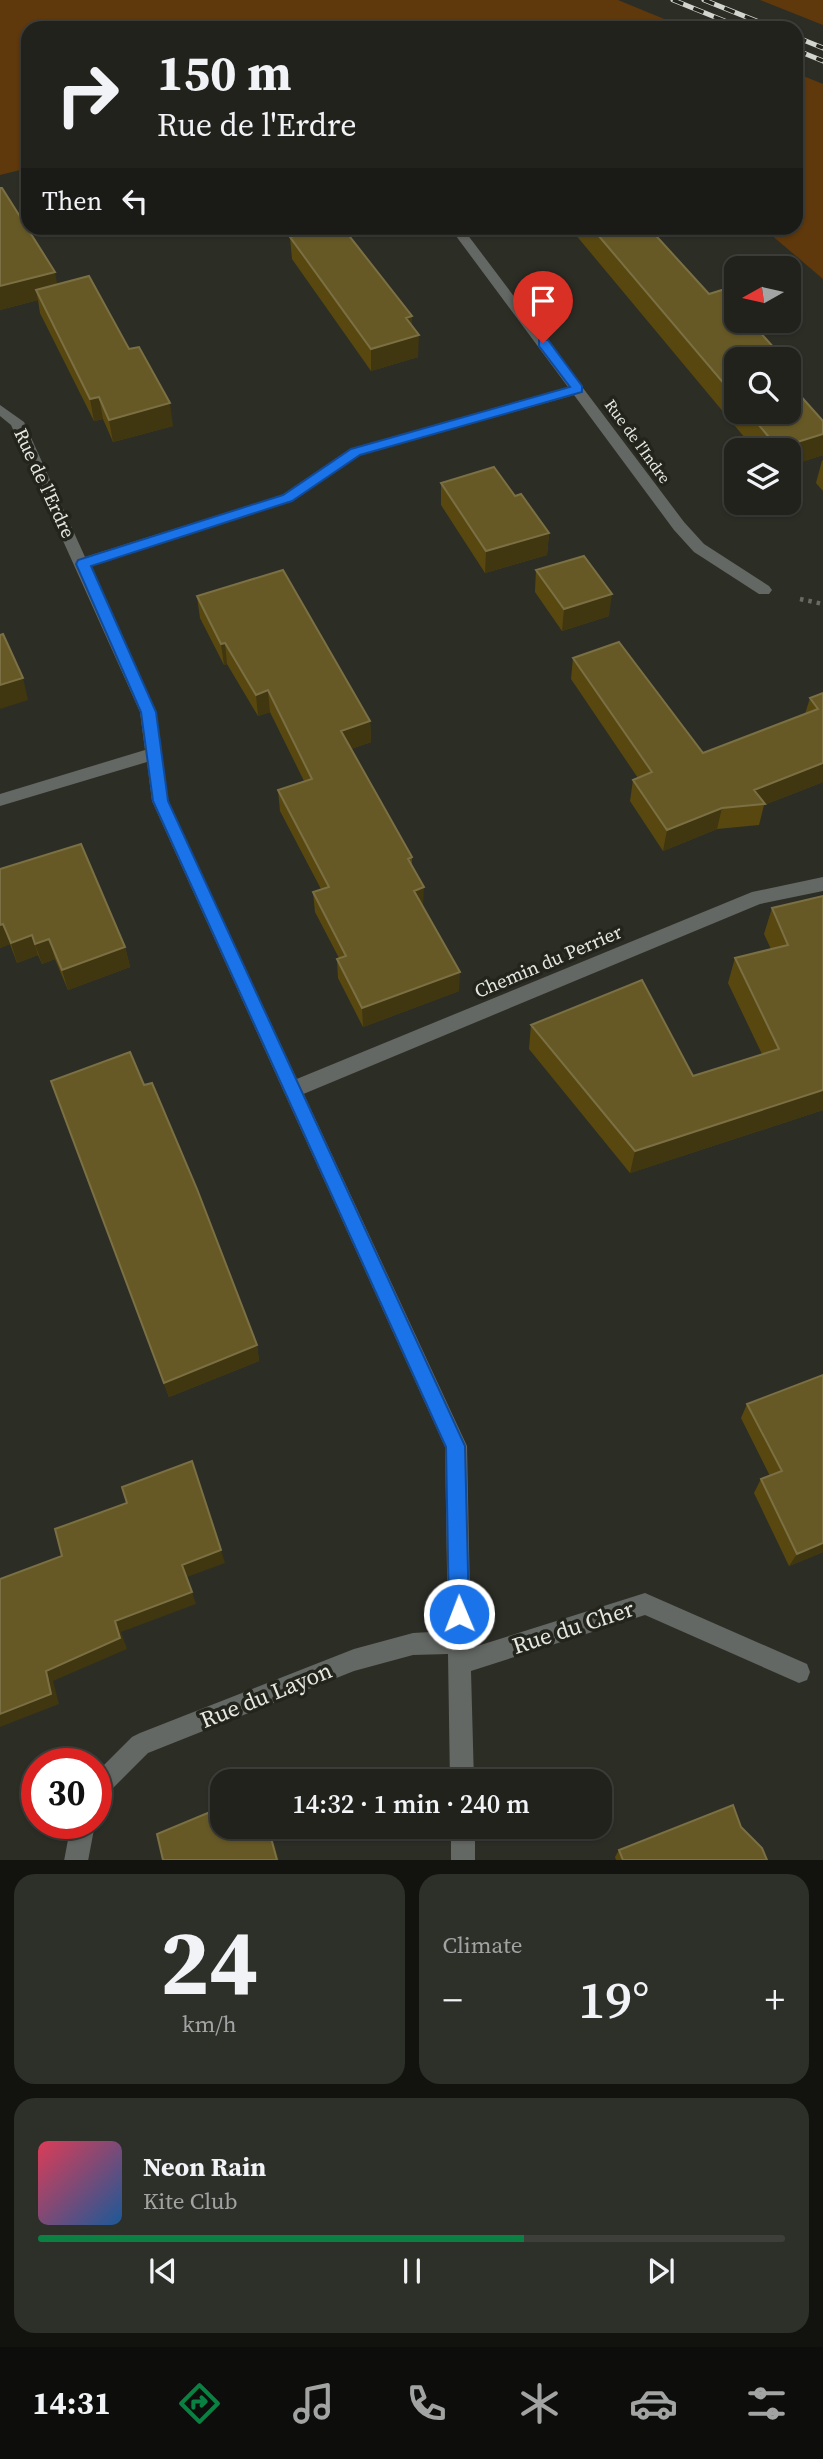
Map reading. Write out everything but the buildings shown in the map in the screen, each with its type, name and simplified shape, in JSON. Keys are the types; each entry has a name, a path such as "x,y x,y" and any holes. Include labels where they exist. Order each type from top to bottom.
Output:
{"street":[{"name":"Rue de l'Indre","path":"462,235 679,526 699,548 764,590"},
{"path":"83,564 287,498 355,452 578,389"},
{"name":"Rue de l'Erdre","path":"0,409 17,422 83,564 148,712 160,801 456,1446 462,1769"},
{"path":"0,800 153,754"},
{"name":"Chemin du Perrier","path":"294,1089 758,897 823,884"},
{"name":"Rue du Cher","path":"460,1652 645,1604 799,1672"},
{"name":"Rue du Layon","path":"112,1773 140,1745 355,1660 413,1644 460,1652"},
{"path":"76,1860 80,1839"},
{"path":"463,1839 463,1860"}],"shaded area":[{"path":"0,0 618,0 669,21 21,21 21,170 0,175"},
{"path":"760,0 823,0 823,25"},
{"path":"803,76 823,84 823,279 802,261 802,256 796,256 771,235 803,235"}],"railway":[{"path":"673,0 725,21"},
{"path":"704,0 756,21"},
{"path":"803,40 823,48"},
{"path":"803,53 823,61"}],"route":[{"path":"459,1614 456,1446 160,801 148,712 83,564 287,498 355,452 578,389 543,343"}]}
